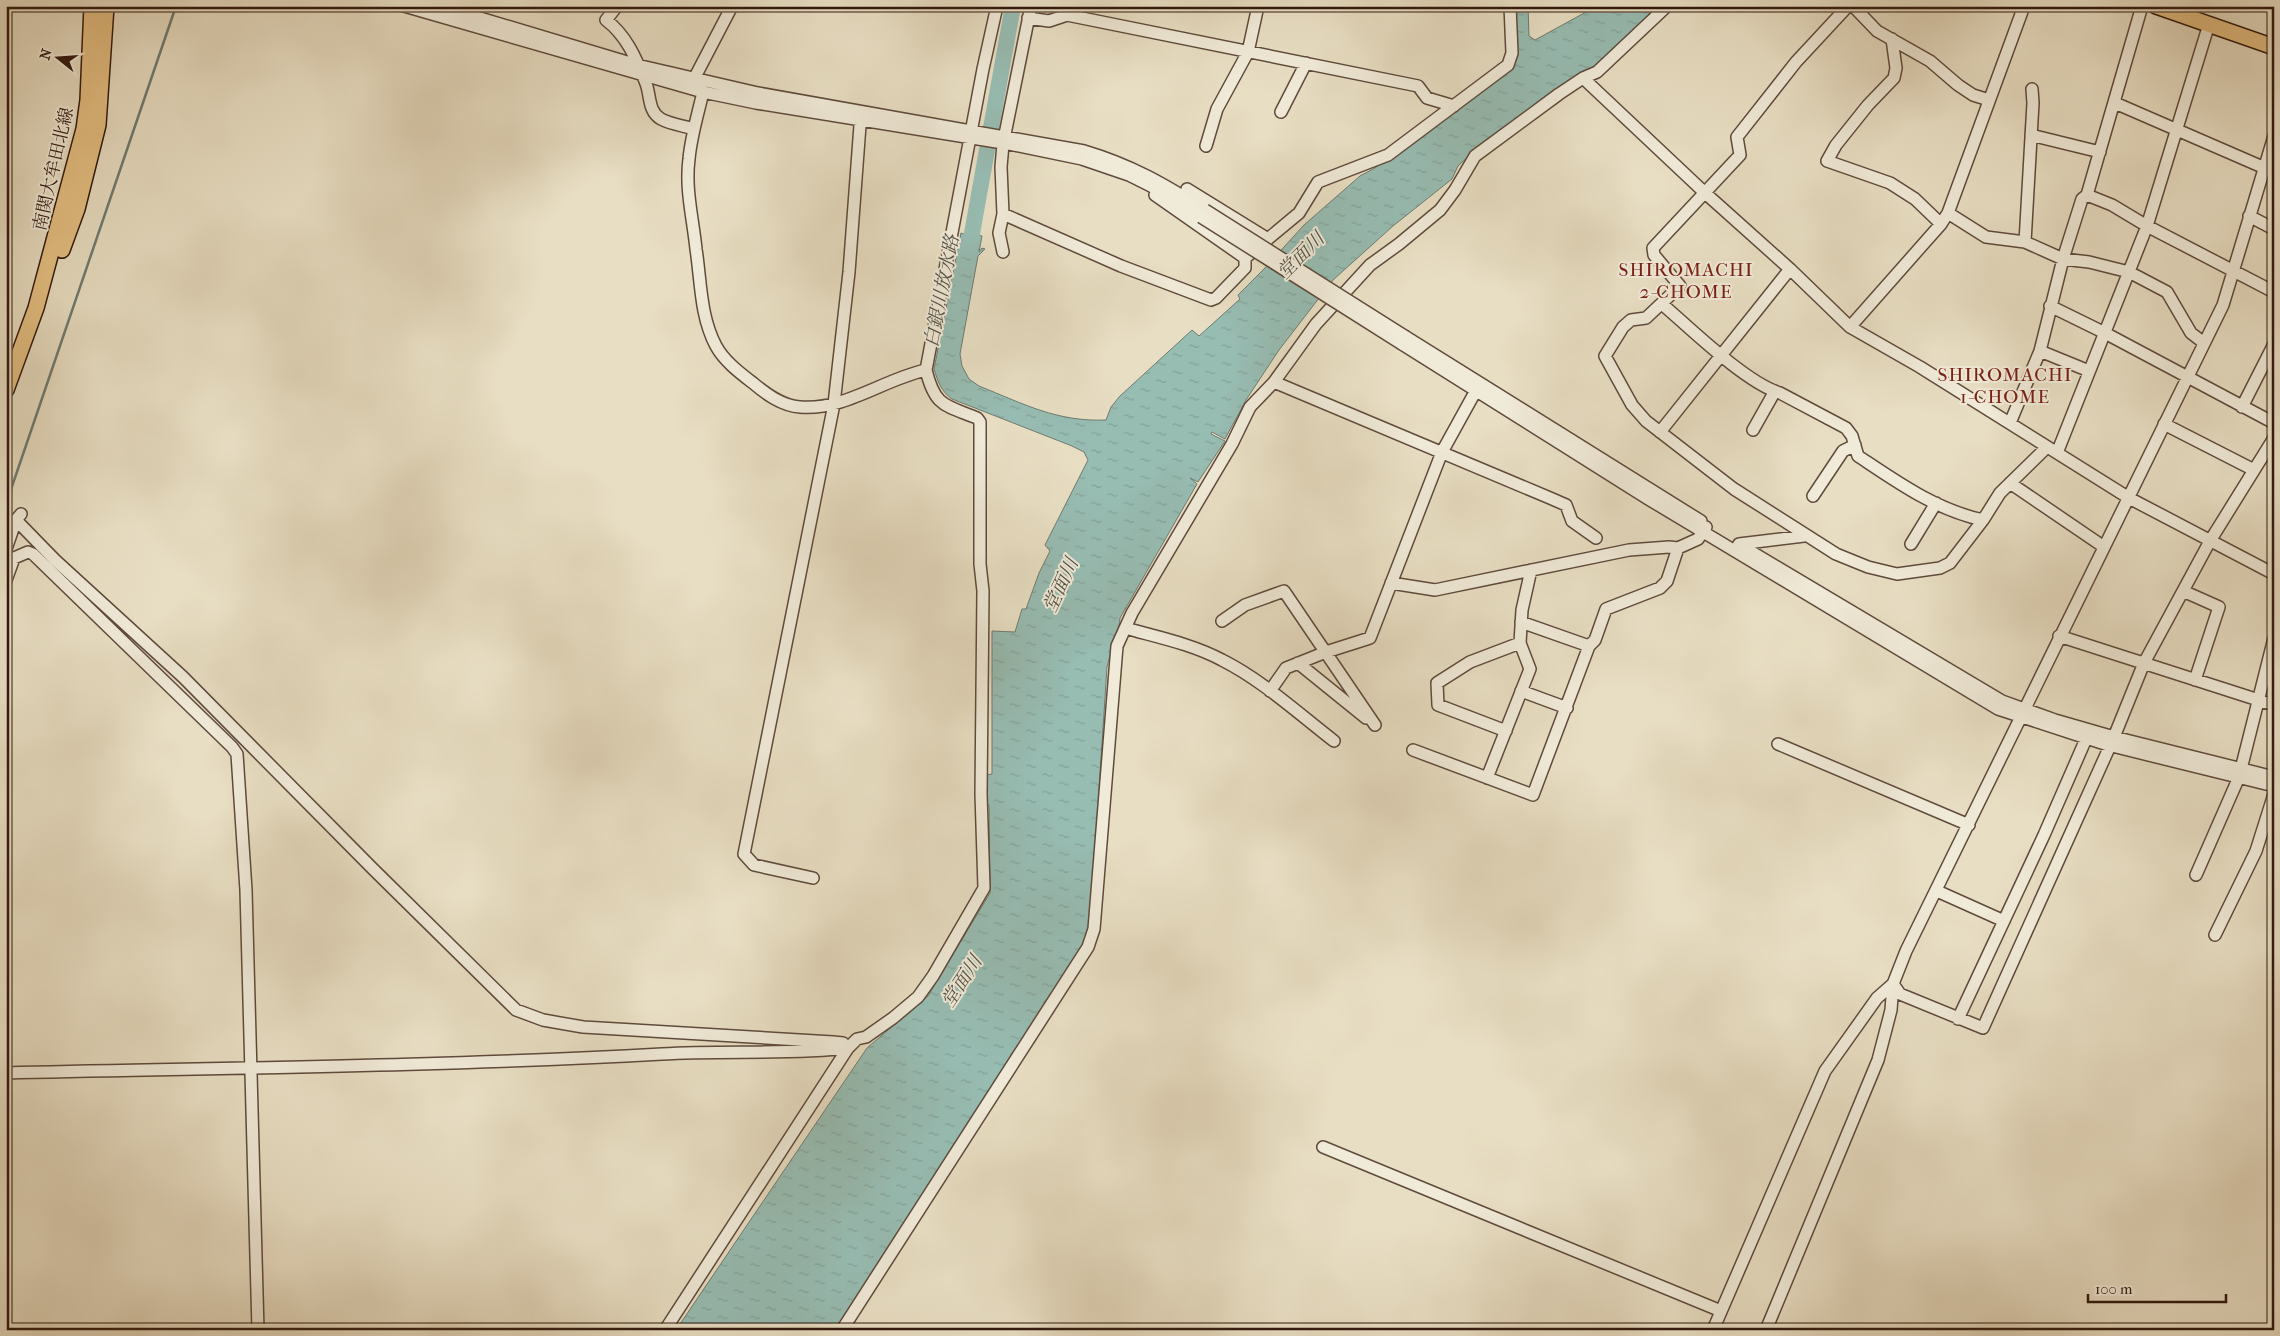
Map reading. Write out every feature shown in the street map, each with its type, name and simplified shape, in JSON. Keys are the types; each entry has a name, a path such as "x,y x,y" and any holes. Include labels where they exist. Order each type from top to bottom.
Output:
{"main road":[{"name":"南関大牟田北線","path":"36,308 84,129 88,100 92,6"},
{"name":"南関大牟田北線","path":"6,390 36,308 67,234 88,169 98,126 106,6"},
{"path":"2156,6 2274,46"}],"street":[{"path":"404,6 703,92 1084,151 1132,167 1478,387 1969,693 1998,709 2023,713 2111,741 2240,773 2274,786"},
{"path":"440,6 637,64 861,116"},
{"path":"616,6 606,20 616,28 629,44 646,83 652,111 660,119 694,128"},
{"path":"695,77 732,6"},
{"path":"665,1330 848,1048 857,1039 866,1037 894,1018 918,997 934,976 984,888 981,794 983,592 980,564 980,422 977,418 946,405 936,397 931,390 926,370 971,134 998,6"},
{"path":"1003,252 999,233 1002,214 1001,167 1004,140 1031,6"},
{"path":"1206,146 1217,110 1248,52 1258,6"},
{"path":"1245,258 1299,213 1318,182 1388,154 1508,65 1512,53 1510,6"},
{"path":"842,1330 1088,947 1094,929 1116,650 1125,628 1232,444 1250,407 1274,382 1316,324 1370,265 1440,210 1455,190 1475,156 1583,78 1597,72 1667,6"},
{"path":"1848,6 1796,62 1737,137 1740,155 1653,248 1654,255 1680,286 1646,318 1631,320 1623,327 1605,356 1632,405 1660,432 1734,488 1804,536 1836,554 1868,567 1897,574 1940,568 1950,563 1983,520 2000,493 2052,450 2089,371 2147,226 2210,24"},
{"path":"1853,6 1877,31 1930,61 1966,90 1990,100"},
{"path":"1850,327 1941,224 1948,213 2024,6"},
{"path":"2010,423 2040,351 2063,259 2082,199 2087,195 2142,6"},
{"path":"1028,18 1049,21 1067,15 1418,86 1427,98 1454,106"},
{"path":"1892,39 1896,68 1894,78 1836,145 1828,161 1890,183 1915,199 1941,224"},
{"path":"1281,112 1306,63"},
{"path":"695,77 703,92 688,159 689,204 702,303 716,347 741,373 764,392 782,403 798,407 834,404 893,379 926,370"},
{"path":"1583,78 1850,327 1920,367 2129,498 2274,574"},
{"path":"2025,242 2033,104 2032,89"},
{"path":"2115,103 2269,170"},
{"path":"813,878 754,865 744,854 834,404 850,263 861,116"},
{"path":"2031,135 2100,152"},
{"path":"1766,1330 1878,1060 1891,1010 1893,984 1906,951 1970,826 2059,636 2223,305 2249,216 2269,170 2274,136"},
{"path":"1153,182 1167,177 1268,239"},
{"path":"1153,182 1156,197 1245,258"},
{"path":"2087,195 2112,205 2147,226 2274,292"},
{"path":"1948,213 1986,237 2025,242 2063,259 2089,262 2129,272 2167,292 2191,333 2204,344"},
{"path":"1002,214 1121,266 1211,300 1216,298 1245,268 1245,258"},
{"path":"2249,216 2274,229"},
{"path":"1660,432 1790,269"},
{"path":"1662,304 1722,356 1769,390 1846,428 1852,436 1858,456 1915,493 1962,516 1983,520"},
{"path":"2050,306 2105,333 2274,423"},
{"path":"2242,407 2274,344"},
{"path":"2040,351 2089,371"},
{"path":"1274,382 1566,506 1572,521 1596,538"},
{"path":"1270,691 1286,668 1326,652 1370,638 1442,452 1478,387"},
{"path":"1753,430 1775,392"},
{"path":"2164,424 2254,470"},
{"path":"1893,984 1900,994 1983,1028 2029,929 2144,662 2210,541 2274,438"},
{"path":"1813,496 1843,451 1855,445"},
{"path":"2010,484 2104,547"},
{"path":"1911,544 1936,503"},
{"path":"6,548 18,517 55,560 176,670 516,1010 543,1020 583,1027 834,1042 843,1043 848,1048"},
{"path":"1391,583 1435,590 1629,550 1678,548 1698,539 1705,528"},
{"path":"1737,548 1804,536"},
{"path":"1413,750 1533,795 1589,646 1595,640 1606,609 1660,588 1667,581 1678,548"},
{"path":"6,580 14,558 28,552 33,554 237,754 246,890 258,1330"},
{"path":"1487,778 1530,669 1520,643 1521,622 1531,570"},
{"path":"1222,621 1245,605 1284,591 1375,725 1298,663"},
{"path":"2182,591 2218,607 2194,680"},
{"path":"1521,622 1589,646"},
{"path":"1125,628 1196,648 1224,660 1270,691 1334,740"},
{"path":"2059,636 2144,662 2256,701 2274,705"},
{"path":"2196,875 2240,773 2256,701 2274,638"},
{"path":"1506,731 1438,705 1437,683 1470,662 1520,643"},
{"path":"1521,691 1567,708"},
{"path":"1958,1019 2088,734"},
{"path":"1778,744 1970,826"},
{"path":"2240,773 2274,777"},
{"path":"2215,935 2256,851 2274,794"},
{"path":"1937,891 2004,920"},
{"path":"1713,1330 1824,1071 1877,998 1893,984"},
{"path":"6,1073 250,1068 808,1051 848,1048"},
{"path":"1323,1148 1721,1311"}],"water":[{"name":"堂面川","path":"1512,6 1528,6 1529,36 1535,40 1597,6 1663,6 1597,66 1470,155 1458,166 1452,179 1393,226 1333,280 1279,350 1246,400 1225,439 1212,432 1211,434 1225,441 1198,482 1190,478 1197,484 1120,618 1107,667 1092,897 1087,941 838,1330 676,1330 867,1048 928,996 990,893 989,805 985,803 985,775 992,774 992,631 1015,632 1022,609 1026,609 1039,573 1050,551 1045,545 1088,460 1084,452 1072,446 952,399 940,386 934,369 961,233 966,235 968,228 979,231 978,235 982,236 979,252 982,248 985,249 978,256 960,354 962,366 969,379 979,386 1056,415 1088,420 1106,420 1111,407 1120,396 1192,330 1199,336 1240,299 1238,295 1304,225 1360,176 1375,168 1441,117 1514,66 1516,56"}],"waterway":[{"path":"6,504 176,6"},
{"name":"白銀川放水路","path":"969,250 1013,6"}],"district":[{"name":"SHIROMACHI 2-CHOME","path":"1686,280"},
{"name":"SHIROMACHI 1-CHOME","path":"2005,385"}]}
